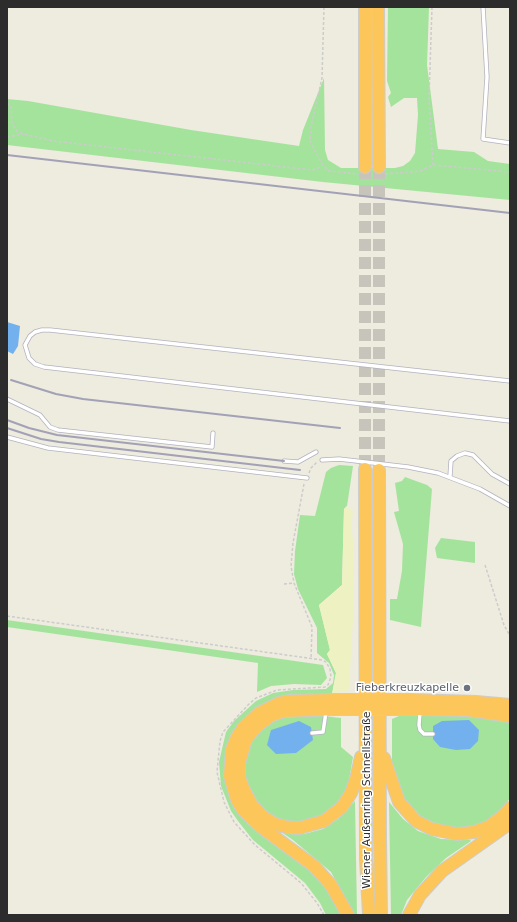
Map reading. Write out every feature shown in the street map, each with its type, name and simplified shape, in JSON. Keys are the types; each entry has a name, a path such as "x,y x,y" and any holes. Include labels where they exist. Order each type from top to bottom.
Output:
{"highway":[{"path":"362,171 365,7"},
{"path":"378,7 379,170"},
{"name":"Wiener Außenring Schnellstraße","path":"365,469 366,859 368,915"},
{"name":"Wiener Außenring Schnellstraße","path":"379,470 382,915"},
{"path":"332,706 291,701 279,703 259,713 243,728 237,737 232,749 230,776 237,800 243,810 261,827 314,866 331,885 348,915"},
{"path":"366,720 356,779 351,793 342,807 329,818 311,826 299,828 275,824 262,816 244,790 240,776 239,763 246,739 258,725 272,715 295,710 332,706 414,706 476,702 510,705"},
{"path":"414,706 468,710 510,716"},
{"path":"380,740 387,771 399,802 416,821 432,829 445,832 458,834 474,832 488,827 504,815 510,808"},
{"path":"409,915 420,895 442,871 510,823"}],"lane":[{"path":"483,7 487,77 483,139 510,143"},
{"path":"510,381 50,330 35,332 30,336 25,345 29,358 35,364 44,367 510,421"},
{"path":"7,398 40,415 50,427 58,430 212,447 213,433"},
{"path":"7,437 32,444 64,450 307,478"},
{"path":"284,461 298,462 316,452"},
{"path":"450,476 451,461 457,456 465,453 473,455 492,474 510,484"},
{"path":"322,460 339,459 408,467 450,476 480,489 510,506"},
{"path":"312,733 323,732 332,706"},
{"path":"414,706 420,730 424,734 433,734"}],"path":[{"path":"324,7 322,78 311,127 310,141 323,166 333,172 362,171"},
{"path":"432,7 429,99 433,165"},
{"path":"7,102 11,108 12,123 17,131 23,134 53,141 312,170 323,166"},
{"path":"7,137 23,134"},
{"path":"379,170 421,171 433,165 510,172"},
{"path":"311,658 312,627 294,583 291,566 293,543 303,487 311,468 316,462 322,460"},
{"path":"485,565 504,625 510,636"},
{"path":"284,584 294,583"},
{"path":"7,616 322,660 328,666 331,677 328,685 315,688 277,690 256,698 223,732 220,741 217,772 224,802 234,822 255,845 301,883 317,903 324,915"}],"green space":[{"path":"388,7 429,7 427,65 438,149 474,152 488,161 510,164 510,200 323,182 7,145 7,99 28,101 191,130 299,146 303,130 324,78 325,150 328,160 341,168 395,168 403,166 410,161 415,153 418,115 417,98 404,98 391,107 388,97 391,93 387,81"},
{"path":"339,465 353,466 347,506 344,509 342,585 319,605 330,650 327,654 336,673 332,694 278,698 252,711 238,725 225,755 225,779 234,804 248,824 298,859 316,875 333,896 343,915 326,915 320,903 305,883 253,840 231,811 221,786 219,762 226,732 234,721 256,701 273,693 293,690 326,689 333,683 334,675 329,663 317,653 317,628 298,589 294,574 295,551 300,515 315,516 326,472"},
{"path":"405,477 427,485 432,489 421,627 390,620 390,599 397,599 402,571 403,544 394,512 399,511 395,483 402,481"},
{"path":"441,538 475,542 475,563 437,558 435,548"},
{"path":"7,620 323,665 327,678 321,685 294,684 271,686 257,692 258,663 7,627"},
{"path":"313,715 341,718 341,747 353,757 348,786 335,807 322,817 305,821 287,821 276,818 262,810 250,794 245,780 244,763 247,750 254,736 267,724 283,718"},
{"path":"399,716 457,716 504,719 510,721 510,798 502,809 486,822 463,828 443,829 421,818 403,800 392,767 392,719"},
{"path":"355,801 357,915 354,915 331,872 293,840 281,832 304,834 323,829 338,819"},
{"path":"389,802 403,819 418,831 441,839 471,841 446,858 426,877 407,900 401,915 391,915"}],"sand":[{"path":"347,506 353,511 351,528 354,545 354,602 349,690 332,694 336,673 327,654 330,650 319,605 342,585 344,509"}],"water":[{"path":"7,322 20,326 18,346 13,354 7,351"},
{"path":"469,720 479,730 478,741 470,749 456,750 440,747 433,739 433,726 442,721"},
{"path":"299,721 311,727 313,740 296,753 276,754 267,745 271,730"}],"tunnel":[{"path":"365,167 365,469"},
{"path":"379,167 379,470"}],"railway":[{"path":"7,155 510,213"},
{"path":"11,380 56,394 83,399 340,428"},
{"path":"7,420 29,428 57,435 284,461"},
{"path":"7,428 41,439 59,442 300,470"}],"place":[{"name":"Fieberkreuzkapelle","path":"467,688"}]}
